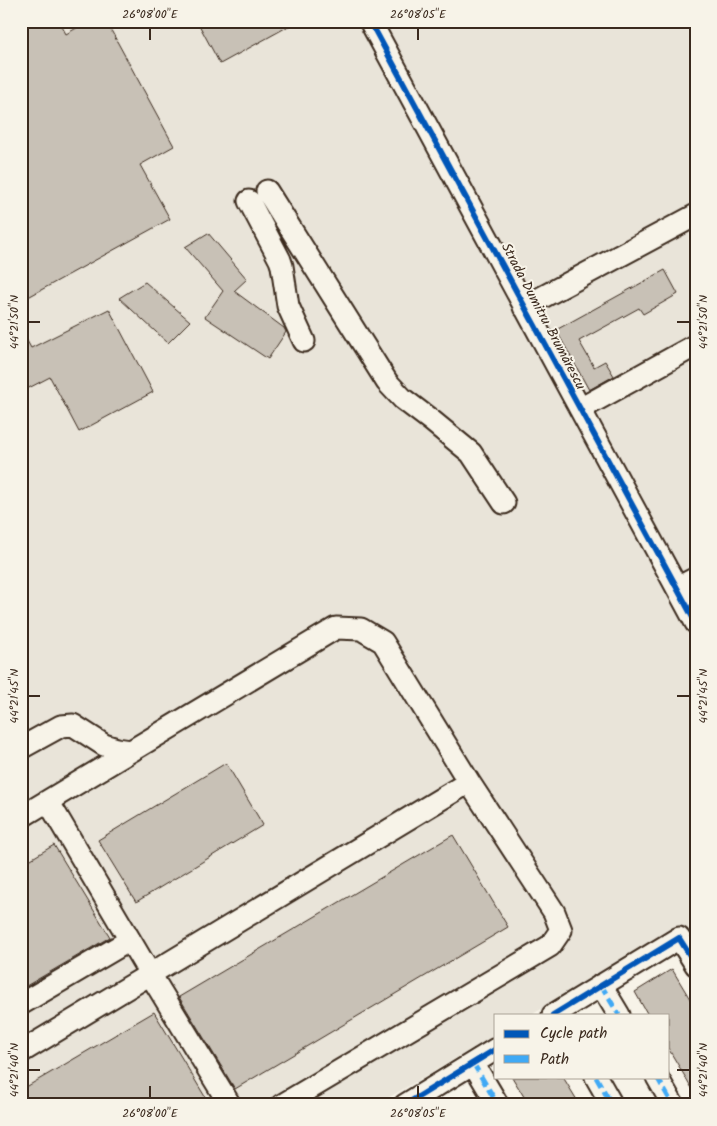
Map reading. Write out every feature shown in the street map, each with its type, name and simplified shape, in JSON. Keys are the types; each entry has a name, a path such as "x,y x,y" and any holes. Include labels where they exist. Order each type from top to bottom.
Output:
{"street":[{"name":"Strada Dumitru Brumărescu","path":"370,21 696,623"},
{"path":"267,191 387,382 403,399 471,454 504,503"},
{"path":"249,201 280,260 288,306 304,341"},
{"path":"524,307 696,214"},
{"path":"580,409 696,345"},
{"path":"677,588 696,578"},
{"path":"21,817 336,628 361,629 383,642 554,912 561,930 550,946 282,1105"},
{"path":"21,748 61,726 73,725 111,748 131,751"},
{"path":"21,1052 470,782"},
{"path":"48,801 230,1105"},
{"path":"555,1014 679,938 696,965"},
{"path":"21,1004 130,940"},
{"path":"601,985 618,1014"},
{"path":"404,1105 494,1050"},
{"path":"473,1063 498,1105"},
{"path":"597,1078 612,1105"},
{"path":"657,1078 673,1105"}],"shaded area":[{"path":"21,21 696,21 696,950 681,928 533,1014 494,1014 494,1036 376,1105 21,1105"}],"building":[{"path":"21,21 59,21 66,34 89,21 106,21 174,146 140,165 170,219 21,301"},
{"path":"197,21 298,21 220,64"},
{"path":"208,233 247,279 234,291 284,328 286,332 268,359 205,317 223,291 185,247"},
{"path":"665,270 678,294 643,314 639,308 579,341 594,367 605,361 614,376 589,390 556,330"},
{"path":"145,282 190,321 168,343 119,298"},
{"path":"109,309 153,392 79,432 50,377 21,392 21,330 31,348"},
{"path":"226,763 263,825 136,902 98,840"},
{"path":"453,835 508,927 235,1089 179,997"},
{"path":"54,845 110,937 21,989 21,865"},
{"path":"672,969 696,1009 696,1095 670,1051 670,1014 647,1014 635,992"},
{"path":"154,1012 210,1105 21,1105 21,1090"},
{"path":"513,1078 564,1078 580,1105 529,1105"}],"marked path":[{"path":"601,985 618,1014"},
{"path":"473,1063 498,1105"},
{"path":"597,1078 612,1105"},
{"path":"658,1078 673,1105"}],"cycle path":[{"path":"370,21 696,623"},
{"path":"555,1014 679,938 696,965"},
{"path":"405,1105 494,1050"}]}
